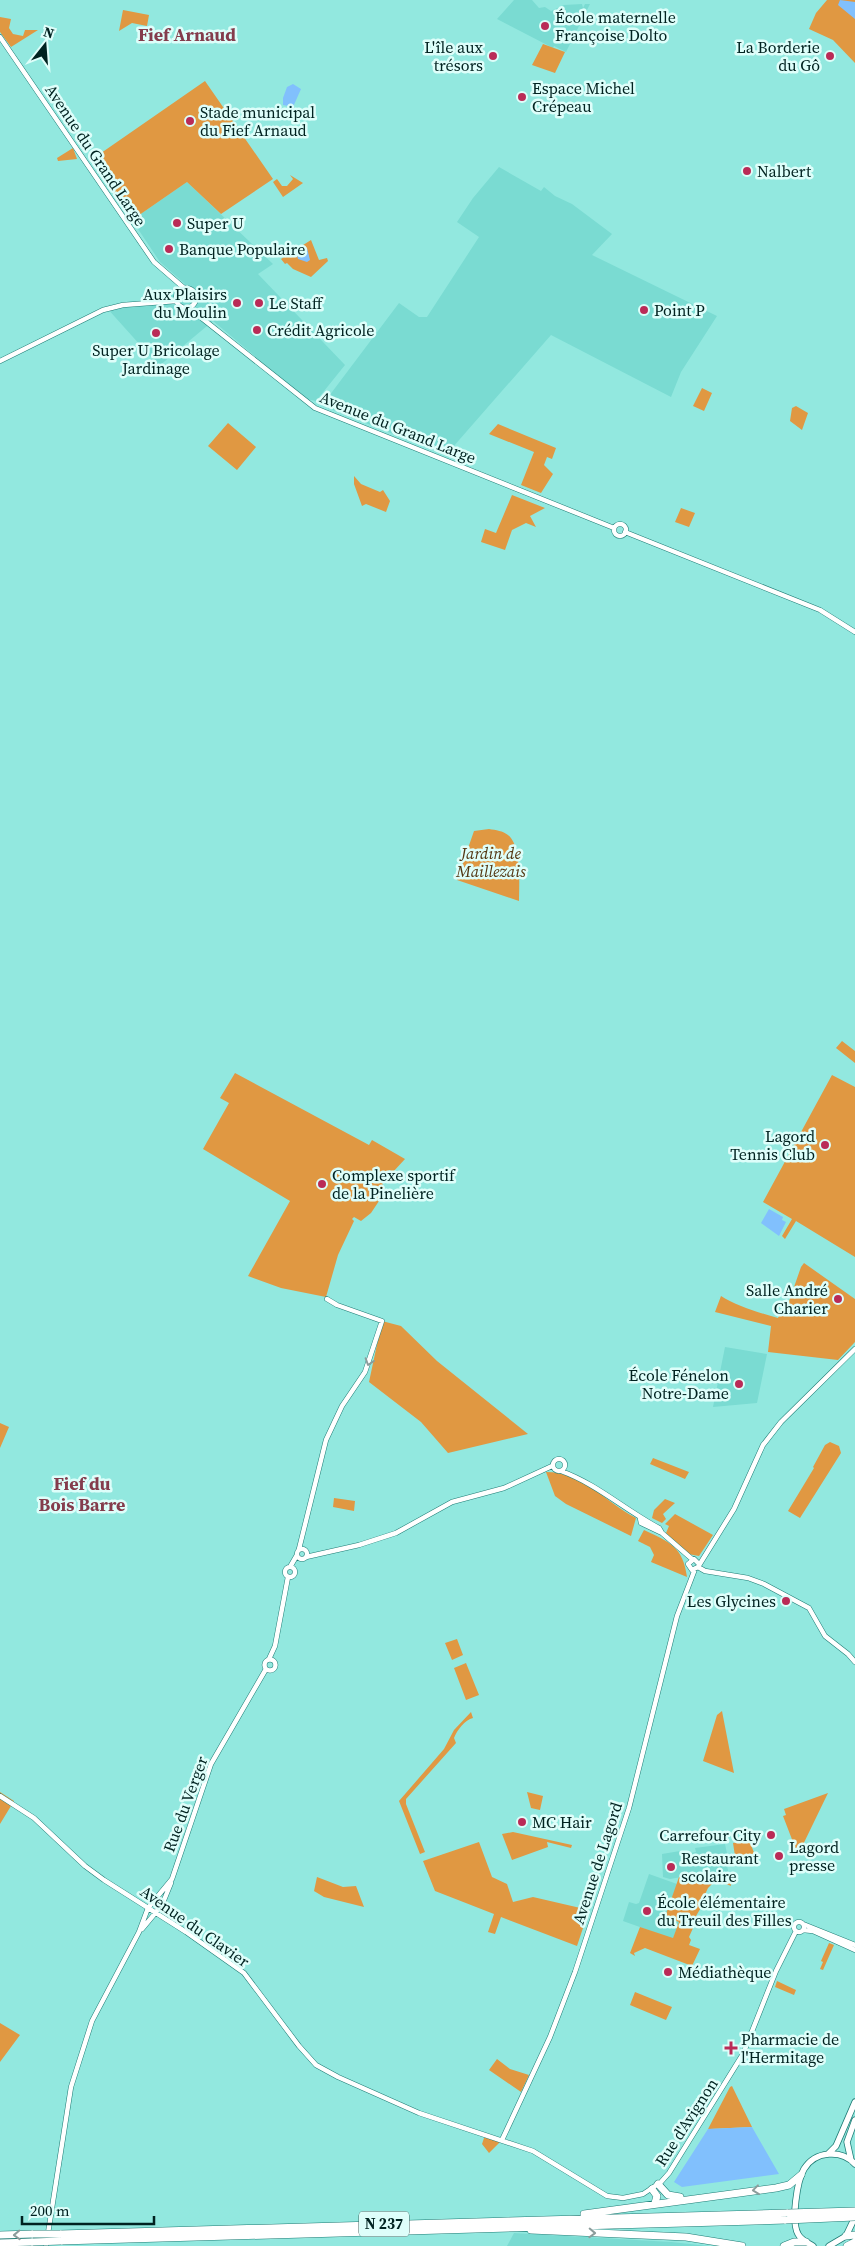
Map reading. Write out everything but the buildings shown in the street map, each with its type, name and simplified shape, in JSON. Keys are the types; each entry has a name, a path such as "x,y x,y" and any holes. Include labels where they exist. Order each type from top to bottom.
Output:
{"highway":[{"path":"557,2218 655,2203 776,2188 789,2185 801,2176"},
{"path":"658,2184 668,2196 698,2198"},
{"path":"652,2189 657,2196 655,2203"},
{"name":"N 237","path":"0,2243 33,2238 508,2227 787,2216 855,2211"},
{"name":"N 237","path":"212,2233 557,2218 855,2217"},
{"path":"508,2227 536,2231 686,2237 742,2246"},
{"name":"N 237","path":"0,2235 33,2238"},
{"path":"846,2236 855,2235"},
{"path":"784,2246 794,2242 806,2242"},
{"path":"847,2246 855,2242"}],"main road":[{"path":"813,2246 798,2234 795,2221 801,2176 809,2163 828,2154 836,2146 855,2102"},
{"path":"853,2162 847,2142 855,2120"},
{"path":"828,2154 841,2155 853,2162"},
{"path":"832,2246 846,2236 855,2217"}],"street":[{"name":"Avenue du Grand Large","path":"0,37 154,262 184,288"},
{"path":"176,301 178,292 177,280"},
{"path":"0,361 103,310 123,305 176,301 183,308 192,308 196,302 195,293 190,289 184,288 178,292"},
{"name":"Avenue du Grand Large","path":"192,308 315,408 614,528 622,525 625,532 820,610 855,632"},
{"name":"Avenue du Grand Large","path":"614,528 615,534 618,536 625,532"},
{"path":"304,1551 301,1542 326,1440 348,1398 366,1372 382,1321 337,1305 327,1299"},
{"name":"Avenue de Lagord","path":"502,2140 550,2037 575,1972 630,1808 678,1616 689,1586 694,1564 703,1557 734,1509 763,1445 781,1422 855,1349"},
{"path":"553,1467 554,1461 560,1459 564,1463 563,1470"},
{"path":"304,1551 318,1554 359,1545 396,1533 452,1502 504,1488 553,1467 588,1482 640,1518 641,1523 662,1534 683,1551 694,1564 705,1571 748,1578 776,1589 809,1608 826,1636 855,1662"},
{"path":"290,1577 286,1571 292,1568 304,1551"},
{"path":"299,1557 304,1551"},
{"path":"272,1661 264,1664 267,1670 275,1668 272,1661 288,1584 290,1577 295,1574 292,1568"},
{"name":"Rue du Verger","path":"139,1932 148,1908 172,1879 211,1764 267,1670"},
{"name":"Avenue du Clavier","path":"0,1796 34,1818 85,1866 244,1973 299,2046 316,2065 338,2077 419,2113 502,2140"},
{"path":"46,2246 74,2078 92,2021 139,1932 166,1899 172,1879"},
{"name":"Rue d'Avignon","path":"502,2140 548,2159 607,2196 634,2196 652,2189 669,2173 730,2077 756,2025 776,1971 796,1931 794,1924 799,1922 803,1924"},
{"path":"803,1930 803,1924 855,1945"},
{"path":"796,1931 814,1931 855,1950"}],"shaded area":[{"name":"École maternelle Françoise Dolto","path":"514,0 532,0 539,8 545,7 551,11 564,5 582,4 583,8 585,4 590,4 566,52 554,46 553,48 497,19"},
{"path":"840,0 855,2 855,19 838,5"},
{"path":"293,84 301,89 293,107 283,105 283,98 287,87"},
{"path":"499,167 541,191 544,187 555,196 572,204 612,234 592,255 717,316 681,372 671,397 551,335 446,455 328,408 326,400 399,303 419,317 427,317 479,237 457,222 473,198"},
{"path":"187,182 273,264 258,274 345,365 316,401 306,399 213,321 159,366 106,307 169,295 185,284 160,262 132,220"},
{"path":"307,248 310,260 307,262 298,259 297,255"},
{"path":"769,1209 783,1217 782,1220 786,1222 779,1236 761,1223"},
{"name":"École Fénelon Notre-Dame","path":"725,1347 767,1354 757,1403 713,1407"},
{"path":"725,1844 730,1878 724,1875 712,1876 705,1881 693,1875 670,1879 663,1877 662,1854 680,1851 681,1855 696,1852 695,1848"},
{"name":"École élémentaire du Treuil des Filles","path":"649,1874 677,1884 666,1917 679,1922 673,1939 623,1921 629,1902 639,1903"},
{"path":"752,2127 779,2174 682,2187 674,2182 708,2129"},
{"path":"514,2233 671,2242 709,2246 507,2246"}],"green space":[{"path":"827,0 855,0 855,63 833,40 809,29 816,13"},
{"path":"123,10 149,15 147,26 132,23 119,31"},
{"path":"0,17 11,19 9,28 13,34 23,36 25,30 38,30 11,47 0,32"},
{"path":"543,44 565,52 555,73 532,65"},
{"name":"Stade municipal du Fief Arnaud","path":"205,81 273,179 221,214 187,182 132,220 91,160"},
{"path":"73,148 77,159 58,161 57,158"},
{"path":"290,175 303,183 283,197 273,182 277,179 282,186 287,186 293,179"},
{"path":"311,240 319,260 327,258 328,261 311,277 293,269 281,259"},
{"path":"702,388 712,393 704,411 693,406"},
{"path":"796,406 808,413 802,430 790,421 792,408"},
{"path":"228,423 256,447 237,470 208,446"},
{"path":"498,424 556,448 552,459 547,457 544,465 553,474 541,493 521,485 534,452 489,434"},
{"path":"354,476 361,484 380,492 383,490 390,501 386,512 366,504 362,506 354,484"},
{"path":"512,495 545,508 530,516 536,527 526,523 512,530 505,550 481,542 485,529 496,533"},
{"path":"681,508 695,513 689,527 675,522"},
{"name":"Jardin de Maillezais","path":"489,829 508,835 516,848 519,866 519,901 457,880 474,831"},
{"path":"842,1041 855,1051 855,1063 836,1048"},
{"name":"Complexe sportif de la Pinelière","path":"235,1073 369,1145 372,1140 405,1159 393,1172 389,1170 387,1174 390,1176 387,1182 384,1180 382,1182 385,1192 371,1213 361,1221 354,1217 352,1219 354,1221 338,1255 326,1297 281,1288 248,1276 290,1201 203,1149 229,1103 220,1098"},
{"name":"Lagord Tennis Club","path":"832,1075 855,1087 855,1257 796,1221 785,1239 782,1236 792,1219 763,1202"},
{"path":"804,1263 855,1299 855,1342 838,1360 768,1352 771,1326 715,1312 721,1296 741,1306 778,1318 783,1306 787,1307"},
{"path":"382,1321 401,1326 437,1361 528,1434 448,1453 421,1422 369,1382"},
{"path":"0,1423 9,1427 0,1448"},
{"path":"830,1442 839,1446 841,1453 800,1518 788,1511 814,1468 825,1445"},
{"path":"653,1458 689,1472 685,1479 650,1464"},
{"path":"546,1472 559,1473 583,1483 636,1518 631,1536 566,1504 555,1496"},
{"path":"334,1498 355,1501 354,1511 333,1507"},
{"path":"665,1499 675,1503 663,1514 666,1519 662,1523 652,1518 654,1510"},
{"path":"675,1514 713,1535 699,1556 688,1554 666,1533 669,1526 665,1524"},
{"path":"644,1530 674,1547 682,1559 687,1577 651,1562 654,1555 650,1547 638,1541"},
{"path":"457,1639 463,1655 452,1660 445,1643"},
{"path":"466,1663 479,1695 466,1700 454,1668"},
{"path":"722,1711 734,1773 703,1761 717,1715"},
{"path":"471,1712 473,1718 464,1723 457,1732 454,1738 456,1743 406,1799 406,1804 425,1852 420,1854 399,1801 444,1749 454,1730"},
{"path":"0,1792 14,1801 0,1824"},
{"path":"527,1792 543,1796 540,1810 531,1808"},
{"path":"828,1793 798,1855 783,1816 786,1815 784,1809"},
{"path":"513,1832 572,1845 571,1848 547,1842 548,1847 512,1860 502,1834"},
{"path":"749,1840 755,1855 735,1856 733,1843"},
{"path":"479,1842 492,1877 507,1884 513,1902 533,1897 589,1910 577,1946 501,1917 495,1934 488,1932 494,1914 435,1891 423,1861"},
{"path":"722,1872 730,1878 731,1886 716,1880 708,1888 689,1937 691,1940 689,1945 700,1949 692,1966 645,1948 634,1953 635,1956 630,1953 640,1927 673,1938 679,1922 665,1917 679,1877 693,1875 707,1881 712,1874"},
{"path":"317,1877 343,1887 356,1886 364,1907 324,1897 314,1891"},
{"path":"829,1943 834,1945 823,1970 820,1969 823,1962 821,1961"},
{"path":"777,1981 796,1990 794,1995 775,1987"},
{"path":"635,1992 672,2007 666,2020 630,2005"},
{"path":"0,2023 20,2035 0,2062"},
{"path":"497,2059 510,2069 529,2075 521,2092 489,2070"},
{"path":"732,2086 752,2127 708,2129 730,2087"},
{"path":"485,2135 502,2140 489,2153 482,2144"}],"place":[{"name":"École maternelle Françoise Dolto","path":"545,26"},
{"name":"L'île aux trésors","path":"493,56"},
{"name":"La Borderie du Gô","path":"830,56"},
{"name":"Espace Michel Crépeau","path":"522,97"},
{"name":"Stade municipal du Fief Arnaud","path":"190,121"},
{"name":"Nalbert","path":"747,171"},
{"name":"Super U","path":"177,223"},
{"name":"Banque Populaire","path":"169,249"},
{"name":"Aux Plaisirs du Moulin","path":"237,303"},
{"name":"Le Staff","path":"259,303"},
{"name":"Point P","path":"644,310"},
{"name":"Crédit Agricole","path":"257,330"},
{"name":"Super U Bricolage Jardinage","path":"156,333"},
{"name":"Lagord Tennis Club","path":"825,1145"},
{"name":"Complexe sportif de la Pinelière","path":"322,1184"},
{"name":"Salle André Charier","path":"838,1299"},
{"name":"École Fénelon Notre-Dame","path":"739,1384"},
{"name":"Les Glycines","path":"786,1601"},
{"name":"MC Hair","path":"522,1822"},
{"name":"Carrefour City","path":"771,1835"},
{"name":"Lagord presse","path":"779,1856"},
{"name":"Restaurant scolaire","path":"671,1867"},
{"name":"École élémentaire du Treuil des Filles","path":"647,1911"},
{"name":"Médiathèque","path":"668,1972"},
{"name":"Pharmacie de l'Hermitage","path":"731,2048"}],"district":[{"name":"Fief Arnaud","path":"187,35"},
{"name":"Fief du Bois Barre","path":"82,1494"}]}
